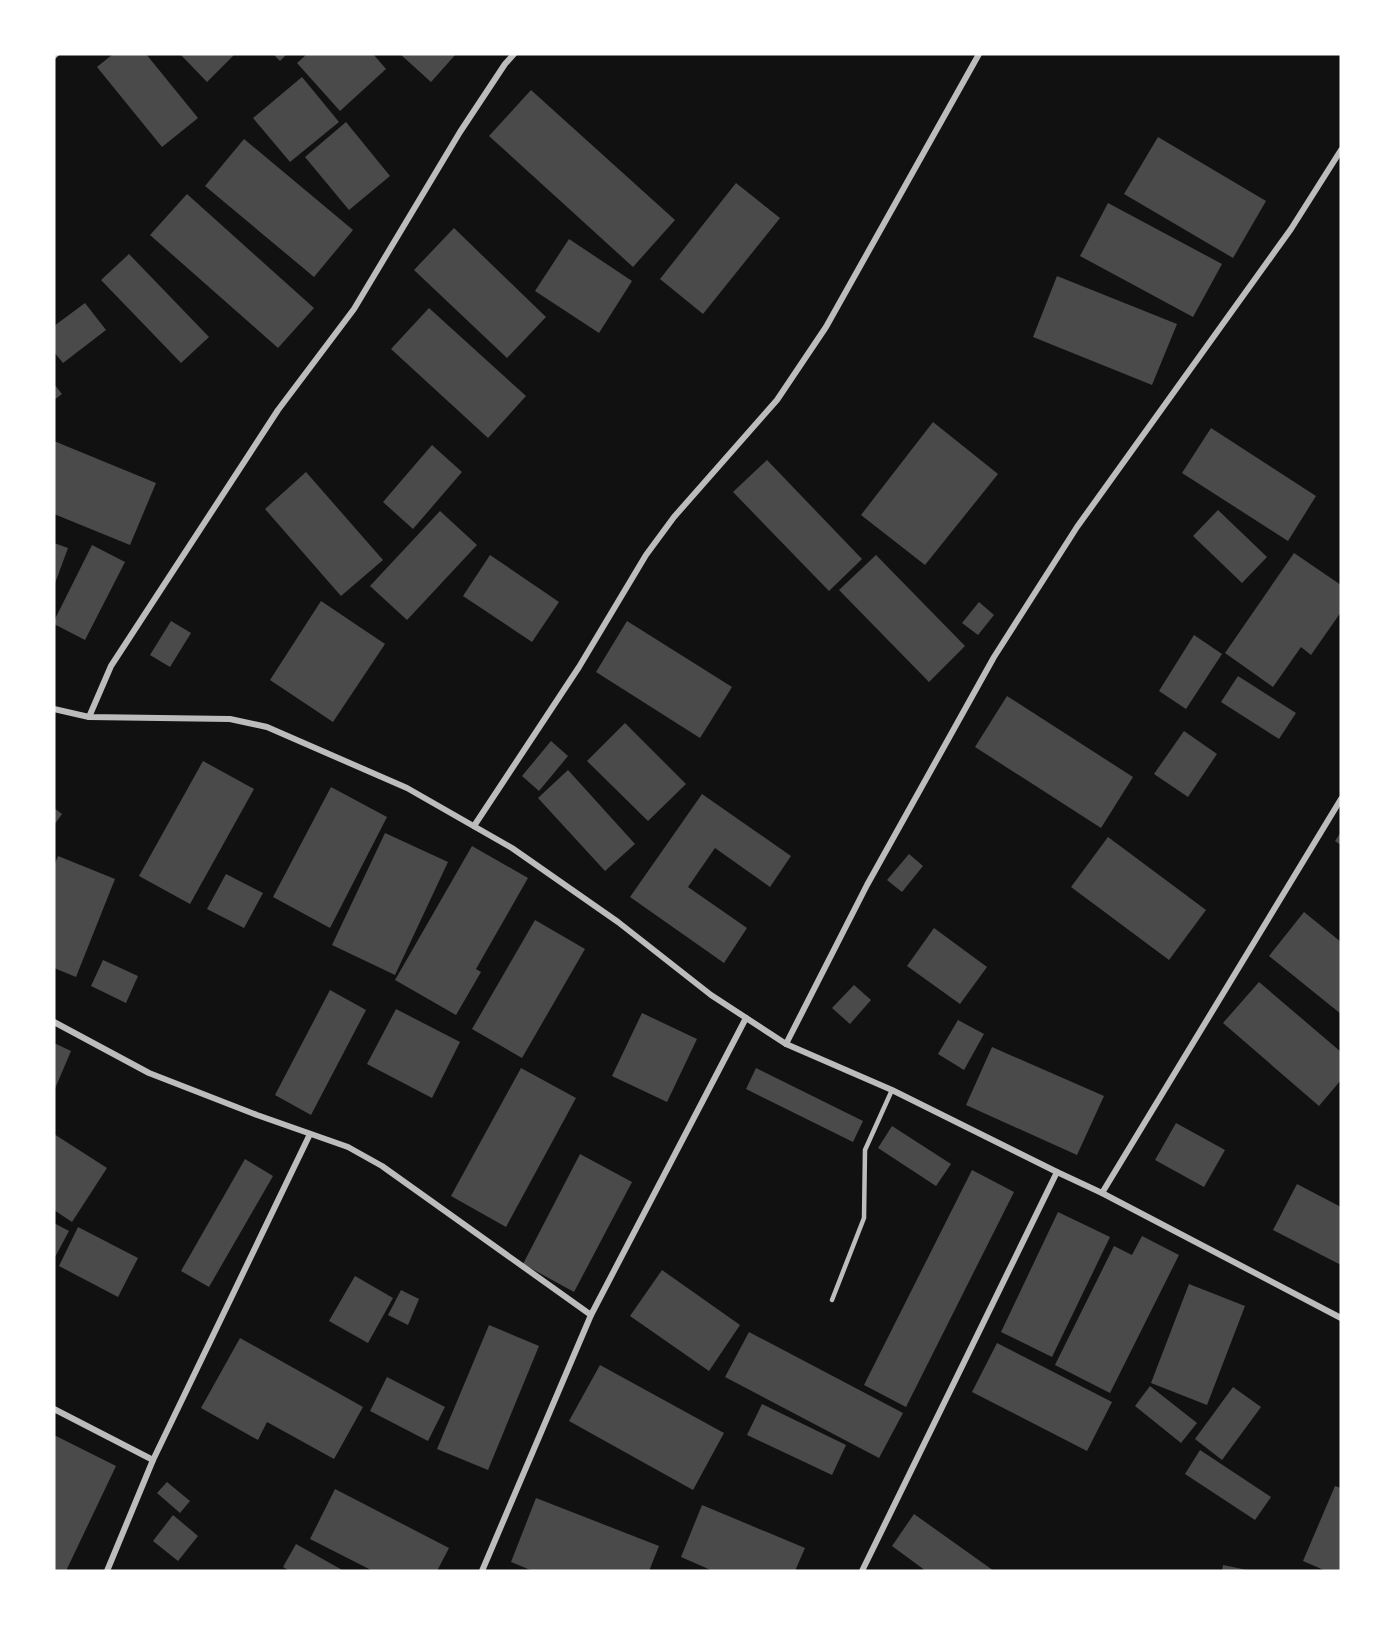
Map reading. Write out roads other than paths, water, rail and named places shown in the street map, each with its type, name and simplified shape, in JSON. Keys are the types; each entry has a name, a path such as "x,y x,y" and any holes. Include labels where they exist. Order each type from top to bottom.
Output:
{"street":[{"path":"89,717 111,666 278,410 354,309 460,132 514,54"},
{"path":"474,826 579,667 646,555 674,517 777,400 826,327 979,54"},
{"path":"786,1044 867,885 994,657 1077,527 1291,229 1341,150"},
{"path":"54,709 89,717 230,719 267,727 407,788 512,848 618,922 711,995 786,1044 892,1090 1102,1192 1341,1318"},
{"path":"1102,1192 1341,799"},
{"path":"482,1571 591,1315 746,1018"},
{"path":"54,1022 149,1074 348,1147 382,1166 591,1315"},
{"path":"107,1571 153,1460 310,1134"},
{"path":"862,1571 1057,1172"},
{"path":"54,1409 153,1460"}],"lane":[{"path":"832,1300 864,1218 865,1150 892,1090"}]}
